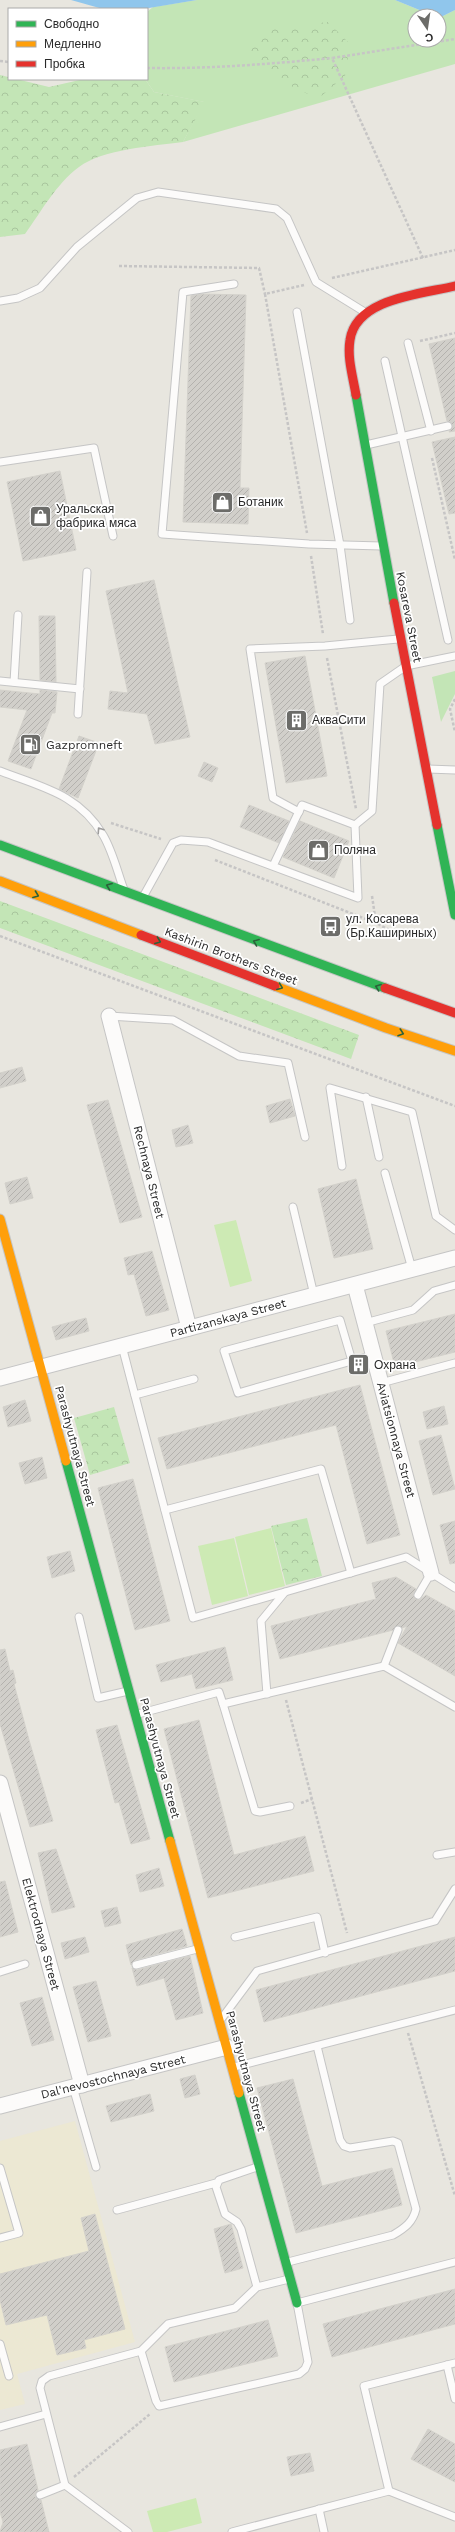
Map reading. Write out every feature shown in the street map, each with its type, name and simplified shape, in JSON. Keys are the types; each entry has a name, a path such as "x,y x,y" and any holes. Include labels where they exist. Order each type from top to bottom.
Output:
{"main road":[{"path":"364,312 382,304 455,286"},
{"name":"Kosareva Street","path":"364,312 354,324 348,341 349,353 400,638 455,915"},
{"name":"Kashirin Brothers Street","path":"0,845 142,899 455,1013"},
{"name":"Kashirin Brothers Street","path":"0,881 386,1028 455,1051"},
{"name":"Parashyutnaya Street","path":"0,1219 297,2303"}],"street":[{"name":"Rechnaya Street","path":"109,1016 189,1328"},
{"name":"Partizanskaya Street","path":"0,1378 455,1258"},
{"name":"Aviatsionnaya Street","path":"355,1284 431,1573"},
{"name":"Elektrodnaya Street","path":"0,1783 77,2086"},
{"name":"Dal'nevostochnaya Street","path":"0,2106 227,2047"}],"lane":[{"path":"0,301 18,298 40,288 77,247 137,198 158,192 276,209 288,218 316,282 364,312"},
{"path":"234,284 183,292 162,534 340,545 383,546"},
{"path":"297,312 340,545 350,620"},
{"path":"408,343 431,431"},
{"path":"385,361 448,640"},
{"path":"365,445 448,426"},
{"path":"0,462 94,448 113,536"},
{"path":"78,714 87,572"},
{"path":"14,682 18,615"},
{"path":"299,812 273,798 250,649 325,646 400,638"},
{"path":"355,825 372,811 380,684 406,666 455,656"},
{"path":"0,681 80,689"},
{"path":"426,769 455,770"},
{"path":"0,770 70,798 91,817 104,836 125,892"},
{"path":"272,866 302,805 355,825"},
{"path":"142,899 173,843 181,840 208,842 358,898 355,825"},
{"path":"109,1016 174,1020 239,1056 288,1062 305,1137"},
{"path":"342,1166 330,1088 366,1097 412,1112 436,1216 455,1230"},
{"path":"366,1097 378,1157"},
{"path":"385,1173 412,1269"},
{"path":"293,1207 314,1295"},
{"path":"365,1323 413,1310 434,1291 455,1285"},
{"path":"352,1361 340,1320 224,1351 238,1393 352,1361 373,1355"},
{"path":"122,1346 193,1618 406,1558 455,1588"},
{"path":"381,1383 455,1363"},
{"path":"135,1396 194,1379"},
{"path":"165,1510 321,1469 352,1573"},
{"path":"418,1595 431,1573"},
{"path":"267,1694 261,1621 285,1592"},
{"path":"79,1617 98,1698 130,1691"},
{"path":"384,1666 398,1630"},
{"path":"223,1704 384,1666 455,1707"},
{"path":"136,1715 219,1692 255,1811 260,1812 290,1806"},
{"path":"437,1855 455,1852"},
{"path":"220,2021 257,1971 435,1921 455,1888"},
{"path":"235,1937 316,1917 325,1953"},
{"path":"136,1965 200,1949"},
{"path":"0,1972 25,1964"},
{"path":"232,2068 455,2010"},
{"path":"286,2263 394,2235 409,2223 414,2217 416,2209 398,2143 393,2140 350,2148 344,2146 340,2140 317,2046"},
{"path":"77,2086 96,2167"},
{"path":"117,2210 216,2183 260,2166"},
{"path":"0,2168 19,2233 0,2238"},
{"path":"216,2183 224,2214 237,2222 241,2229 257,2287"},
{"path":"141,2351 156,2402 160,2406 299,2374 305,2369 308,2362 297,2303 455,2262"},
{"path":"128,2532 65,2485 40,2388 42,2381 49,2376 141,2351 168,2324 235,2308 257,2287 290,2278"},
{"path":"0,2344 8,2376"},
{"path":"389,2491 364,2386 455,2363"},
{"path":"447,2365 455,2399"},
{"path":"0,2427 46,2414"},
{"path":"40,2495 65,2485"},
{"path":"232,2532 389,2491 455,2517"},
{"path":"319,2510 324,2532"}],"path":[{"path":"148,68 196,69 262,65 332,58 455,38"},
{"path":"332,58 423,258"},
{"path":"119,266 259,268 265,294"},
{"path":"408,343 455,333"},
{"path":"432,458 455,560"},
{"path":"455,699 450,710 455,732"},
{"path":"91,817 173,843"},
{"path":"209,857 376,923 401,936"},
{"path":"0,936 455,1106"},
{"path":"283,1690 350,1946"},
{"path":"405,2023 455,2196"},
{"path":"65,2485 160,2406"}],"shaded area":[{"path":"75,2121 135,2342 17,2374 25,2404 0,2410 0,2141"}],"green space":[{"path":"197,0 395,0 414,8 407,8 407,48 447,48 447,14 455,10 455,64 183,142 204,102 154,92 146,80 148,80 148,11 153,7"},
{"path":"328,22 350,44 345,76 319,98 295,89 244,46 264,29"},
{"path":"0,75 8,77 8,80 20,80 49,87 80,80 146,80 154,92 205,102 183,142 129,149 101,156 89,161 79,167 63,182 49,199 25,234 0,237"},
{"path":"455,671 455,694 441,722 432,677"},
{"path":"0,901 359,1035 351,1059 0,928"},
{"path":"236,1220 252,1281 230,1287 214,1225"},
{"path":"114,1407 130,1463 90,1475 74,1418"},
{"path":"307,1518 322,1576 286,1585 271,1526"},
{"path":"271,1528 285,1586 249,1595 235,1537"},
{"path":"234,1538 248,1596 212,1605 198,1546"},
{"path":"196,2498 202,2523 167,2532 153,2532 147,2511"}],"water":[{"path":"71,0 197,0 148,8 99,8"},
{"path":"395,0 455,0 455,10 447,14 447,8 415,8"}],"building":[{"path":"201,294 246,295 240,488 249,488 248,524 183,522 191,296"},
{"path":"455,338 455,431 449,432 453,425 447,421 429,344"},
{"path":"455,437 455,513 449,514 432,442"},
{"name":"Уральская фабрика мяса","path":"60,471 76,550 23,561 7,482"},
{"path":"154,580 190,737 155,744 147,714 108,709 110,691 128,693 106,591"},
{"path":"39,616 55,616 56,682 40,680"},
{"name":"АкваСити","path":"305,656 327,776 286,783 265,663"},
{"path":"0,690 40,694 40,690 57,692 55,713 52,713 31,769 8,761 27,710 0,707"},
{"path":"79,736 99,743 78,798 59,789"},
{"path":"204,762 218,768 212,782 198,776"},
{"path":"249,805 289,821 279,843 240,827"},
{"path":"300,821 349,841 334,878 283,857"},
{"path":"22,1067 26,1081 0,1088 0,1073"},
{"path":"290,1099 295,1116 270,1123 266,1106"},
{"path":"108,1100 142,1217 120,1223 87,1105"},
{"path":"188,1125 193,1143 176,1147 172,1130"},
{"path":"27,1177 33,1198 10,1204 5,1183"},
{"path":"356,1179 373,1249 334,1258 318,1189"},
{"path":"152,1251 169,1310 146,1316 134,1274 128,1275 124,1258"},
{"path":"455,1314 455,1352 395,1367 386,1331"},
{"path":"86,1318 89,1331 56,1340 52,1327"},
{"path":"360,1385 400,1535 367,1544 336,1425 167,1469 158,1438"},
{"path":"25,1400 31,1421 8,1427 3,1407"},
{"path":"444,1406 448,1424 427,1429 423,1412"},
{"path":"441,1435 455,1489 433,1495 419,1441"},
{"path":"42,1457 47,1478 25,1484 19,1463"},
{"path":"133,1479 170,1621 135,1630 98,1488"},
{"path":"455,1521 455,1563 450,1564 440,1525"},
{"path":"70,1551 75,1571 52,1578 47,1557"},
{"path":"396,1577 416,1589 413,1595 416,1599 420,1600 426,1595 455,1611 455,1676 398,1643 407,1626 402,1628 398,1625 393,1630 280,1659 271,1626 376,1599 372,1583"},
{"path":"225,1647 233,1680 196,1689 192,1674 161,1682 156,1665"},
{"path":"5,1649 10,1671 13,1670 16,1683 14,1684 53,1821 30,1827 0,1724 0,1650"},
{"path":"199,1720 234,1855 305,1836 314,1871 208,1898 164,1729"},
{"path":"117,1725 150,1839 131,1844 119,1802 115,1803 96,1730"},
{"path":"56,1849 75,1907 52,1913 38,1853"},
{"path":"159,1868 164,1886 140,1892 136,1875"},
{"path":"5,1881 18,1932 0,1937 0,1882"},
{"path":"117,1907 121,1923 105,1927 101,1911"},
{"path":"182,1929 187,1946 135,1960 131,1965 126,1945"},
{"path":"85,1937 89,1952 65,1959 61,1943"},
{"path":"455,1937 455,1971 264,2022 256,1990"},
{"path":"190,1956 203,2013 176,2020 164,1978 137,1986 132,1968 137,1970"},
{"path":"96,1981 111,2036 88,2042 73,1987"},
{"path":"42,1997 54,2040 32,2046 20,2003"},
{"path":"195,2075 200,2094 185,2098 180,2079"},
{"path":"293,2079 322,2186 392,2168 402,2205 296,2233 257,2088"},
{"path":"150,2094 154,2111 111,2122 106,2106"},
{"path":"95,2214 125,2329 84,2340 86,2348 57,2355 47,2315 6,2325 0,2300 0,2274 89,2251 81,2218"},
{"path":"231,2224 243,2268 225,2273 214,2229"},
{"path":"455,2289 455,2324 332,2357 323,2324"},
{"path":"268,2320 278,2356 174,2382 165,2347"},
{"path":"428,2429 455,2444 455,2482 411,2459"},
{"path":"27,2444 38,2490 35,2496 41,2500 49,2532 0,2532 3,2522 0,2512 0,2450"},
{"path":"310,2453 314,2471 291,2476 287,2457"}],"traffic: fast":[{"path":"356,395 394,603"},
{"path":"437,825 455,915"},
{"path":"0,845 385,988"},
{"path":"66,1461 170,1841"},
{"path":"239,2093 297,2303"}],"traffic: slow":[{"path":"0,881 141,935"},
{"path":"275,986 386,1028 455,1051"},
{"path":"0,1219 66,1461"},
{"path":"170,1841 239,2093"}],"traffic: jam":[{"path":"356,395 349,347 355,326 364,315 392,300 455,286"},
{"path":"394,603 437,825"},
{"path":"141,935 275,986"},
{"path":"385,988 455,1013"}],"place":[{"name":"Ботаник","path":"223,502"},
{"name":"Уральская фабрика мяса","path":"41,516"},
{"name":"АкваСити","path":"296,720"},
{"name":"Gazpromneft","path":"31,745"},
{"name":"Поляна","path":"318,850"},
{"name":"ул. Косарева (Бр.Кашириных)","path":"331,926"},
{"name":"Охрана","path":"359,1365"}]}
